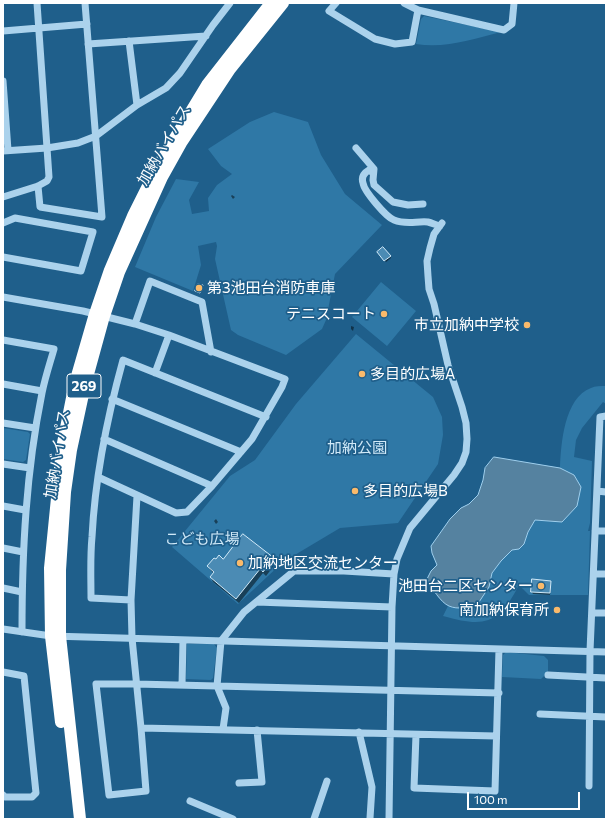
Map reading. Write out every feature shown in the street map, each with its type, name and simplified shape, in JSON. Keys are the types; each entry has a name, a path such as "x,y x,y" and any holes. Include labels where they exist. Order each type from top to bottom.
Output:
{"highway":[{"name":"加納バイパス","path":"99,315 110,270 130,222 158,166 207,85 271,3"},
{"name":"加納バイパス","path":"72,819 50,568 62,448 75,383 99,315 162,177 181,143 230,69 283,3"},
{"name":"加納バイパス","path":"56,636 80,819"}],"street":[{"path":"3,197 38,186 48,181 49,177 37,3"},
{"path":"38,186 40,207 102,217 85,3"},
{"path":"3,81 6,151 47,148 78,143 96,136 137,105 166,88 180,73 230,3"},
{"path":"336,3 329,11 375,39 395,44 412,42 418,10"},
{"path":"404,3 418,10 504,30 512,24 514,3"},
{"path":"3,31 87,24"},
{"path":"88,44 206,36"},
{"path":"129,41 137,105"},
{"path":"356,148 374,169 374,185 393,202 408,205 423,204"},
{"path":"373,173 369,170 366,172 363,175 363,183 382,211 392,220 404,223 428,222 441,224 434,234 427,262 429,289 434,304 448,365 466,423 467,438 466,452 462,463 454,475 410,528 397,559 394,574 392,607 389,819"},
{"path":"3,223 15,218 93,232 81,271 3,257"},
{"path":"135,324 150,281 202,302 211,352"},
{"path":"3,297 99,315 135,324 170,335 211,352 285,379 266,417 252,440 187,512 176,513 98,477"},
{"path":"154,374 170,335"},
{"path":"3,340 54,349 42,391 35,428 25,510 22,632"},
{"path":"131,600 91,598 92,538 98,477 112,399 123,360 154,374 266,417"},
{"path":"3,384 42,391"},
{"path":"112,399 242,452"},
{"path":"589,786 590,651 600,417 606,416"},
{"path":"3,423 35,428"},
{"path":"104,439 212,486"},
{"path":"3,464 30,468"},
{"path":"597,491 606,492"},
{"path":"137,496 131,600 132,638 136,684 142,728 146,791 109,795 96,684 136,684 182,685 499,693"},
{"path":"3,506 25,510"},
{"path":"595,531 606,532"},
{"path":"3,548 23,552"},
{"path":"223,729 226,708 217,686 221,641 244,612 294,571 344,571 394,574"},
{"path":"594,574 606,574"},
{"path":"3,588 22,592"},
{"path":"257,602 392,607"},
{"path":"592,613 606,613"},
{"path":"3,629 56,636 606,652"},
{"path":"182,685 183,640"},
{"path":"416,735 414,788 495,791 496,736 499,693 499,649"},
{"path":"3,672 24,676 36,793 32,797 5,797 3,795"},
{"path":"548,675 606,678"},
{"path":"540,714 606,717"},
{"path":"142,728 496,736"},
{"path":"239,783 262,782 257,730"},
{"path":"359,732 372,787 370,818"},
{"path":"314,819 327,781"},
{"path":"190,801 233,819"}],"green space":[{"path":"424,16 501,32 448,44 416,44 421,19"},
{"path":"274,112 308,122 321,155 345,194 382,225 335,274 326,320 322,329 286,355 238,335 231,330 215,259 217,246 216,242 198,246 201,265 193,291 135,267 156,217 176,179 199,182 189,200 192,214 209,211 208,198 217,185 232,174 221,166 208,149 250,122"},
{"name":"テニスコート","path":"381,282 416,311 387,346 352,317"},
{"name":"加納公園","path":"356,334 433,397 442,417 443,435 438,464 398,523 340,528 283,562 238,604 172,547 230,476 255,460 296,404"},
{"path":"606,386 606,404 603,402 582,428 576,440 574,457 592,461 590,523 588,531 590,531 588,595 529,595 519,585 505,608 489,620 470,622 443,616 448,606 462,608 489,587 492,573 512,549 519,549 523,544 535,519 545,521 574,475 560,468 563,435 570,411 575,401 582,393 593,387"},
{"path":"3,428 28,432 30,434 26,460 23,462 3,459"},
{"path":"187,644 214,644 217,648 213,678 211,680 186,679"},
{"path":"506,652 544,656 548,660 548,672 541,679 502,677 503,655"}],"shaded area":[{"path":"494,457 560,468 574,475 581,487 577,506 562,522 535,520 528,532 524,544 519,549 512,550 492,573 489,587 477,605 463,608 452,607 440,598 427,579 431,571 437,565 431,546 450,519 478,495 485,468"}],"building":[{"path":"383,247 391,256 384,261 377,252"},
{"name":"第3池田台消防車庫","path":"198,284 203,285 200,293 195,291"},
{"name":"加納地区交流センター","path":"243,534 274,558 263,572 260,569 236,599 210,577 214,572 207,566 219,555 223,559"},
{"name":"池田台二区センター","path":"532,579 551,581 550,593 531,592"}],"place":[{"name":"第3池田台消防車庫","path":"199,288"},
{"name":"テニスコート","path":"384,314"},
{"name":"市立加納中学校","path":"527,325"},
{"name":"多目的広場A","path":"362,374"},
{"name":"多目的広場B","path":"355,491"},
{"name":"加納地区交流センター","path":"240,563"},
{"name":"池田台二区センター","path":"541,586"},
{"name":"南加納保育所","path":"557,610"}],"park label":[{"name":"こども広場","path":"202,539"}]}
